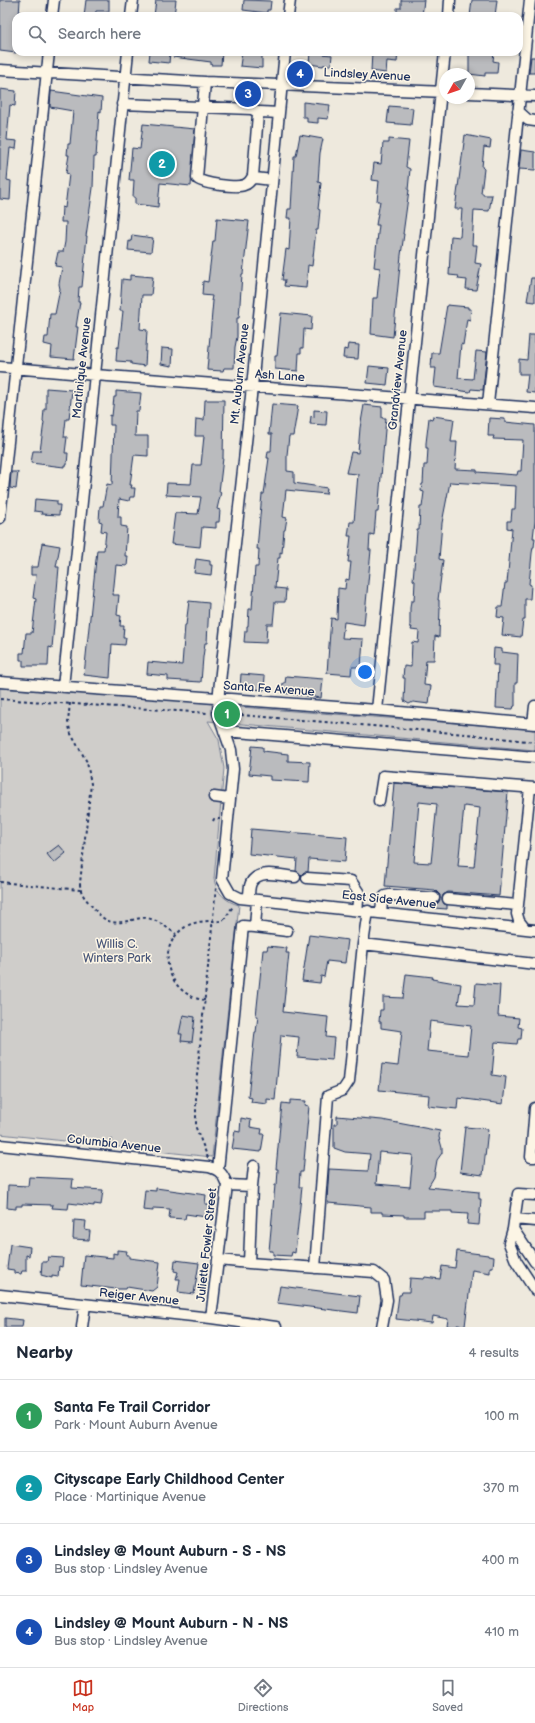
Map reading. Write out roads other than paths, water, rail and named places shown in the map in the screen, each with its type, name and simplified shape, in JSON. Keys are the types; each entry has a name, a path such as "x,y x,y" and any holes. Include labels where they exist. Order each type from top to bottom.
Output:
{"street":[{"path":"52,12 54,0"},
{"path":"132,12 133,0"},
{"path":"288,12 290,0"},
{"path":"449,12 450,0"},
{"path":"488,404 530,0"},
{"path":"0,518 48,56"},
{"name":"Martinique Avenue","path":"63,686 128,56"},
{"name":"Mt. Auburn Avenue","path":"244,900 230,893 222,879 222,798 232,761 231,750 218,713 218,698 252,387 285,56"},
{"name":"Grandview Avenue","path":"444,68 445,56"},
{"name":"Lindsley Avenue","path":"0,70 205,82 282,84 439,92"},
{"path":"205,82 196,175 199,181 204,183 237,186 244,185 253,176 258,113"},
{"path":"475,93 535,96"},
{"path":"122,104 252,109 258,113 280,113"},
{"name":"Grandview Avenue","path":"376,710 442,104"},
{"path":"518,111 528,120 535,121"},
{"path":"253,176 255,178 272,180"},
{"name":"Ash Lane","path":"0,366 95,375 535,408"},
{"name":"Santa Fe Avenue","path":"0,682 376,710 534,724"},
{"path":"534,724 535,706"},
{"path":"224,730 535,757"},
{"path":"379,801 383,776 533,788 517,914 519,921 530,929"},
{"path":"255,927 244,900 251,884 259,876 264,874 295,877"},
{"path":"307,878 351,881 359,893 357,910"},
{"path":"381,913 384,896 390,895 434,898"},
{"path":"448,899 518,905"},
{"name":"East Side Avenue","path":"244,900 368,911 530,929"},
{"path":"315,1268 328,1096 343,1090 349,1081 363,944 368,911"},
{"path":"217,1171 243,926 287,930"},
{"path":"363,944 535,964"},
{"path":"533,1157 535,1108"},
{"name":"Columbia Avenue","path":"0,1145 217,1171"},
{"path":"249,1263 254,1166"},
{"name":"Juliette Fowler Street","path":"211,1318 227,1185 217,1171"},
{"path":"227,1185 252,1186"},
{"path":"535,1195 518,1194 514,1224 509,1243 516,1261 535,1290"},
{"path":"514,1224 535,1220"},
{"path":"514,1224 533,1257"},
{"path":"219,1260 374,1272 384,1280 386,1300 382,1327"},
{"path":"524,1274 535,1267"},
{"name":"Reiger Avenue","path":"0,1295 211,1318 276,1327"},
{"path":"82,1327 85,1305"}],"place":[{"name":"Lindsley @ Mount Auburn - N - NS","path":"300,74"},
{"name":"Lindsley @ Mount Auburn - S - NS","path":"248,94"},
{"name":"Cityscape Early Childhood Center","path":"162,164"},
{"name":"Santa Fe Trail Corridor","path":"227,714"}],"park label":[{"name":"Willis C. Winters Park","path":"117,951"}]}
